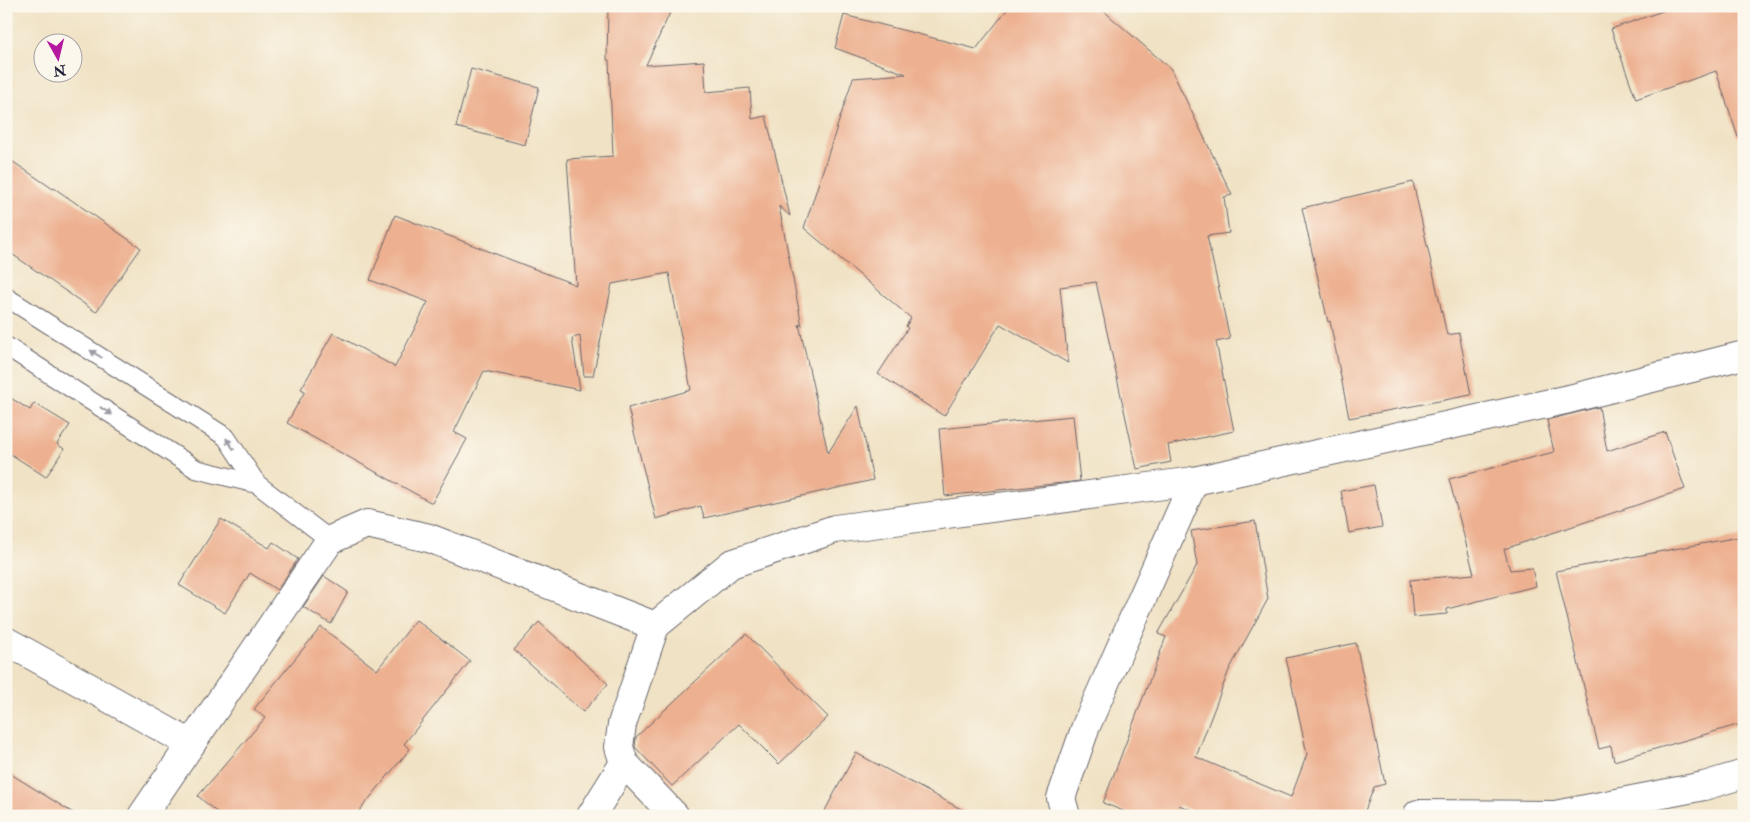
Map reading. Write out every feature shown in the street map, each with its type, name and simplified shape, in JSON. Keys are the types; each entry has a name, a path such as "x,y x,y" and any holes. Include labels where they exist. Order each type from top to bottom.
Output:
{"street":[{"path":"675,816 624,763 619,747 622,724 655,626 731,564 835,529 1194,481 1569,399 1744,355"},
{"path":"1066,816 1061,798 1086,726 1194,481"},
{"path":"142,816 330,540 367,524 429,538 655,626"},
{"path":"6,641 191,744"},
{"path":"591,816 624,763"},
{"path":"1418,814 1555,815 1704,786 1744,774"}],"lane":[{"path":"6,297 226,437 257,484 330,540"},
{"path":"6,346 196,469 257,484"}],"building":[{"path":"608,6 673,6 646,65 704,61 706,92 750,88 752,119 766,116 790,216 779,206 802,326 799,324 828,453 858,406 873,480 704,518 701,506 656,519 628,408 691,390 669,273 612,284 593,376 584,376 580,336 572,338 580,390 484,371 454,432 467,439 432,503 287,423 305,391 301,389 333,333 395,367 428,302 370,280 395,215 576,285 567,159 613,156 609,60 607,60"},
{"path":"1010,6 1098,6 1171,69 1232,195 1224,197 1229,233 1207,236 1230,339 1216,342 1234,431 1168,445 1171,462 1137,469 1096,282 1060,287 1068,363 1000,324 944,416 878,374 908,328 906,326 911,318 804,228 853,78 906,74 835,48 844,15 976,49"},
{"path":"1677,6 1744,6 1744,136 1738,137 1716,71 1636,99 1611,29"},
{"path":"471,69 539,87 525,145 456,127"},
{"path":"6,157 141,248 96,312 6,250"},
{"path":"1413,182 1447,335 1459,333 1471,395 1349,418 1330,321 1328,322 1302,208"},
{"path":"6,395 30,410 34,403 70,425 57,444 64,449 46,477 6,451"},
{"path":"1599,407 1607,451 1665,432 1685,489 1504,549 1510,570 1532,568 1536,586 1447,609 1447,614 1413,617 1410,580 1474,574 1449,479 1554,452 1547,420"},
{"path":"1073,416 1080,481 945,496 939,429"},
{"path":"1374,485 1382,527 1349,533 1341,491"},
{"path":"221,519 269,548 273,542 298,559 277,590 250,573 225,613 179,585"},
{"path":"1255,521 1268,599 1229,670 1196,757 1291,797 1307,754 1286,658 1356,643 1385,784 1374,787 1363,816 1205,816 1179,805 1174,816 1136,816 1103,803 1166,637 1158,634 1197,565 1191,531"},
{"path":"1744,536 1744,723 1614,761 1611,746 1599,749 1556,571"},
{"path":"324,576 348,592 331,624 303,607"},
{"path":"416,620 470,661 404,744 410,749 355,816 221,816 198,796 265,718 254,709 321,627 377,670"},
{"path":"539,622 608,684 583,712 514,650"},
{"path":"746,634 828,717 779,764 739,724 672,786 635,747 636,737"},
{"path":"856,753 974,816 822,816"},
{"path":"6,771 78,816 6,816"}]}
